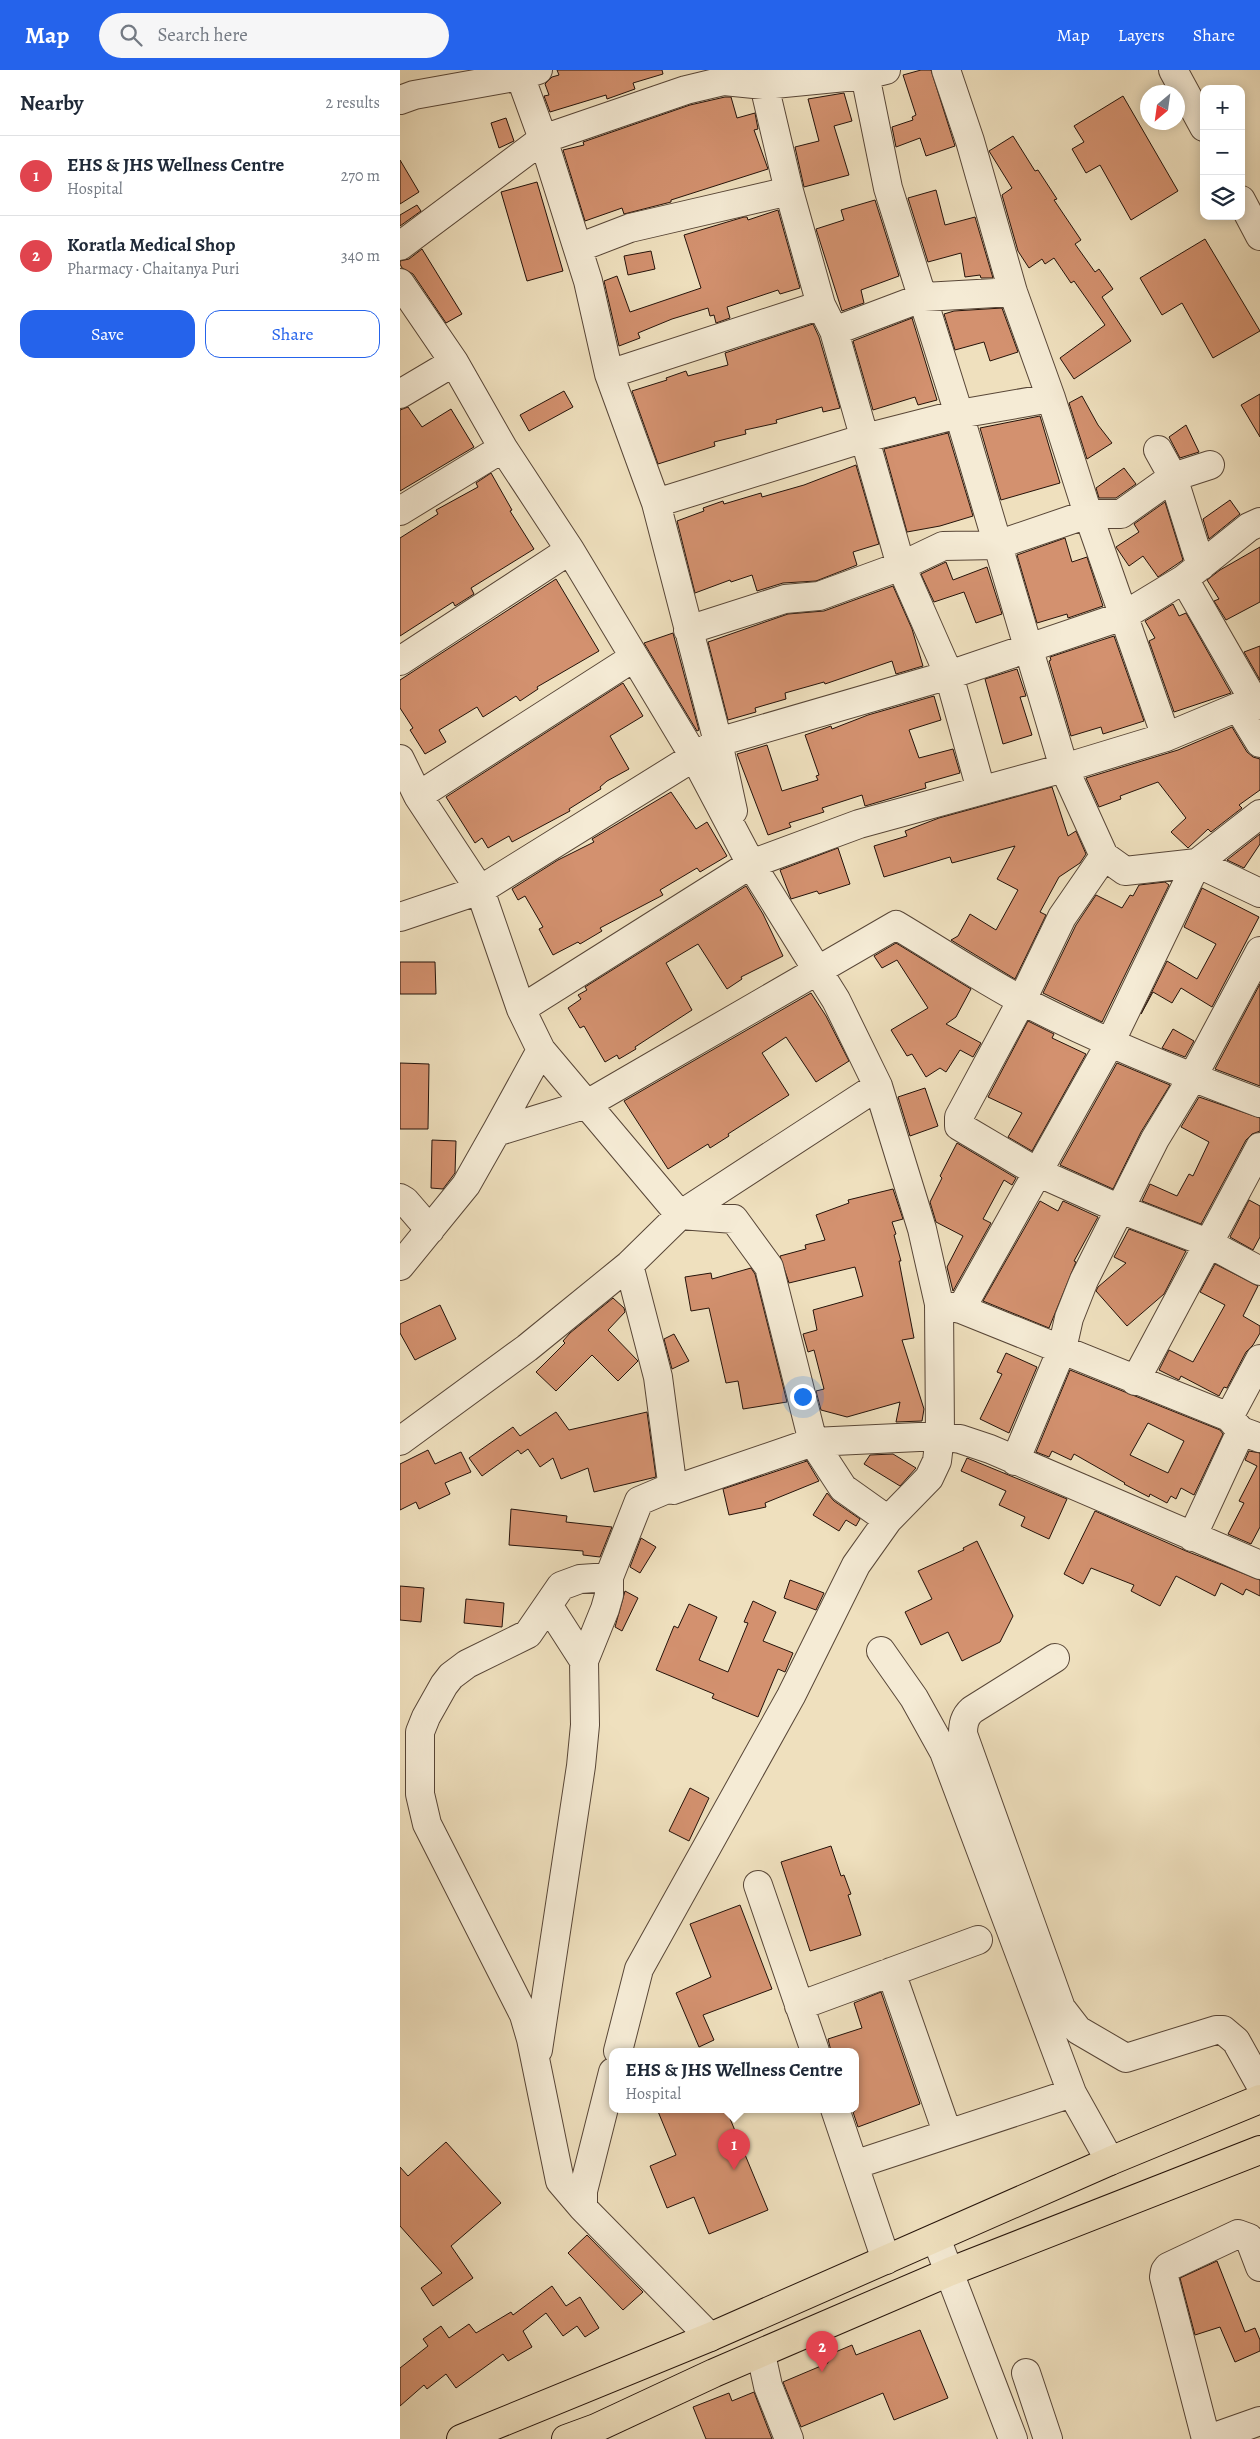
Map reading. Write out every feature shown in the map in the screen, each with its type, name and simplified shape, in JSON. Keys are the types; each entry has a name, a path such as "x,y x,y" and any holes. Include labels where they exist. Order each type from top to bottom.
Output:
{"main road":[{"path":"462,2439 710,2337 1110,2161 1260,2099"},
{"path":"566,2439 597,2433 761,2354 949,2272 1260,2150"}],"street":[{"path":"946,70 970,141 1013,292 1051,398 1123,616 1166,736"},
{"path":"1172,70 1200,119"},
{"path":"400,100 414,95 525,72 543,138 588,281 609,374 656,502 718,742 739,839"},
{"path":"400,246 543,138 686,90 724,82 760,78 872,72 888,188 924,297 1064,768 1104,856 1125,871 1197,863 1260,893"},
{"path":"760,78 821,305 834,331 902,566 949,675 981,790"},
{"path":"578,248 630,228 789,191"},
{"path":"1245,208 1260,236"},
{"path":"400,283 454,362 503,448 570,550 633,658 695,758 751,864 836,1000 878,1086 922,1229 950,1306 937,1461 929,1478 888,1520 856,1565 791,1696 639,1969 619,2048"},
{"path":"834,331 924,297 1013,292"},
{"path":"609,374 821,305"},
{"path":"400,394 454,362"},
{"path":"656,502 865,438 959,414 1051,398"},
{"path":"400,511 503,448"},
{"path":"1158,450 1172,477 1193,573 1252,706 1260,743"},
{"path":"688,630 786,599 819,596 902,566 943,546 997,545 1088,514 1121,514 1172,477 1210,465"},
{"path":"400,917 480,890 718,742 949,675 1123,616 1193,573 1249,526 1260,522"},
{"path":"400,661 570,550"},
{"path":"418,796 633,658"},
{"path":"521,1009 751,864 859,824 1064,768 1166,736 1252,706"},
{"path":"400,759 418,796 480,890 521,1009 541,1050 680,1214 734,1219 769,1268 812,1442 843,1488 888,1520"},
{"path":"950,1306 1037,1172 1110,1043 1197,863 1260,814"},
{"path":"1104,856 1062,918 1022,1000 959,1117 959,1126 1037,1172 1120,1209 1208,1243 1260,1271"},
{"path":"496,1132 587,1104 896,926 1022,1000 1110,1043 1192,1078 1260,1103"},
{"path":"1015,1461 1062,1349 1069,1318 1084,1280 1155,1139 1192,1078 1260,951"},
{"path":"400,1266 466,1185 541,1050"},
{"path":"400,1442 527,1348 629,1265 680,1214 878,1086"},
{"path":"1135,1381 1260,1147"},
{"path":"400,1198 406,1201 430,1230"},
{"path":"629,1265 658,1377 672,1487"},
{"path":"950,1306 1062,1349 1243,1429"},
{"path":"1192,1537 1243,1429 1260,1360"},
{"path":"672,1487 673,1490 812,1442 940,1436 960,1439 1015,1461 1260,1565"},
{"path":"536,2063 581,1766 585,1725 584,1661 609,1595 608,1577 639,1501 672,1487"},
{"path":"608,1577 587,1578 566,1583 558,1590 528,1634 467,1664 451,1676 426,1717 420,1732 420,1794 427,1824 524,2015 536,2063 560,2181 582,2208 710,2337"},
{"path":"548,1605 584,1661"},
{"path":"528,1634 568,1638"},
{"path":"881,1651 914,1698 944,1752 1072,2093 1110,2161"},
{"path":"1054,1658 972,1710 964,1720 963,1734 1061,2008 1078,2030 1126,2058 1216,2030 1223,2030 1231,2034 1236,2041 1260,2084"},
{"path":"758,1885 814,2048"},
{"path":"800,2006 978,1940"},
{"path":"891,1972 947,2132"},
{"path":"582,2208 582,2191 609,2087"},
{"path":"854,2165 947,2132 1072,2093"},
{"path":"836,2113 886,2260"},
{"path":"1260,2267 1249,2238 1238,2234 1168,2267 1164,2273 1208,2439 1260,2421"},
{"path":"936,2238 1013,2439"},
{"path":"761,2354 768,2386 789,2439"},
{"path":"1026,2373 1048,2439"}],"building":[{"path":"557,70 662,70 663,74 633,83 635,89 607,99 606,95 550,112 544,96 549,95 545,84 552,77 559,75"},
{"path":"921,70 931,70 955,146 926,156 920,138 896,147 892,127 913,120 912,117 916,115 903,75"},
{"path":"844,93 852,121 834,126 849,175 804,187 795,147 819,141 808,99"},
{"path":"1123,96 1140,125 1140,130 1143,130 1178,191 1131,220 1100,165 1086,173 1072,149 1084,142 1074,126"},
{"path":"731,97 737,118 755,113 758,129 754,130 768,169 671,200 671,202 624,214 622,208 585,221 563,150 584,145 583,142 690,105"},
{"path":"506,118 514,141 499,148 491,123"},
{"path":"1013,136 1035,171 1038,170 1057,199 1054,200 1081,240 1075,244 1095,272 1099,269 1113,289 1102,297 1131,341 1074,379 1060,358 1105,325 1074,281 1071,283 1054,258 1045,264 1042,259 1029,268 1018,251 1002,195 1012,188 989,151"},
{"path":"400,160 419,192 400,204"},
{"path":"537,182 563,271 527,281 501,192"},
{"path":"936,190 945,225 975,217 993,278 981,278 980,275 965,277 961,253 928,262 908,198"},
{"path":"875,200 899,276 861,290 864,303 842,311 816,229 844,220 841,210"},
{"path":"417,205 421,211 400,226 400,215"},
{"path":"778,210 800,288 780,294 778,290 727,307 730,318 716,323 714,315 710,316 708,308 672,319 638,333 640,338 619,346 604,281 617,276 630,312 701,288 684,235 744,217 747,217 748,220"},
{"path":"1205,239 1260,331 1213,358 1182,303 1162,315 1140,278"},
{"path":"422,249 462,314 446,323 413,274 402,268 400,264 400,261 409,259"},
{"path":"651,251 655,269 628,275 624,256"},
{"path":"1002,308 1018,352 990,361 984,342 955,350 944,314 954,311"},
{"path":"912,318 937,400 918,405 915,397 873,410 853,341"},
{"path":"813,324 819,337 840,408 823,412 822,407 776,420 777,423 745,430 746,434 714,442 715,446 658,464 632,391 667,380 666,378 686,371 688,376 728,365 725,353"},
{"path":"564,391 573,407 529,431 520,415"},
{"path":"1260,394 1260,437 1241,405"},
{"path":"1082,396 1098,425 1112,443 1087,459 1069,403"},
{"path":"408,407 422,427 451,409 474,447 400,491 400,410"},
{"path":"1040,416 1060,483 1001,500 980,428"},
{"path":"1186,425 1199,452 1180,458 1169,437"},
{"path":"948,433 973,516 940,526 907,532 884,449"},
{"path":"856,465 879,544 853,552 857,565 816,581 783,583 757,591 752,575 731,582 730,580 695,593 677,521 704,511 703,508 723,501 724,504 761,493 762,497 804,485"},
{"path":"1124,468 1136,484 1116,498 1099,498 1096,488"},
{"path":"491,473 512,510 510,511 534,549 471,588 474,594 455,606 453,602 400,636 400,538 438,514 436,510 478,487 476,483"},
{"path":"1230,500 1240,514 1209,539 1203,519"},
{"path":"1165,502 1183,560 1158,577 1143,556 1129,566 1116,547 1139,532 1134,524"},
{"path":"1065,538 1072,562 1087,557 1103,606 1068,618 1067,614 1037,623 1017,555"},
{"path":"1260,547 1260,602 1226,620 1214,601 1219,599 1207,580 1220,570"},
{"path":"946,562 953,580 987,567 1002,614 976,623 964,592 934,602 921,574"},
{"path":"556,579 599,651 537,687 538,689 520,701 516,696 483,717 477,707 439,730 446,742 425,754 410,730 413,728 400,708 400,680"},
{"path":"893,586 912,629 923,666 896,674 892,661 825,684 824,682 785,693 786,699 755,708 756,712 728,720 708,642 788,614 824,611"},
{"path":"1173,604 1179,616 1186,613 1231,693 1174,712 1149,641 1155,638 1145,621"},
{"path":"673,633 699,730 697,731 644,643"},
{"path":"1114,636 1144,721 1103,734 1101,727 1071,736 1049,661 1051,660 1050,657"},
{"path":"1260,646 1260,680 1244,652"},
{"path":"1017,669 1026,696 1020,697 1032,735 1003,744 985,679"},
{"path":"623,683 643,716 610,736 629,769 607,781 600,787 601,789 569,809 570,811 512,842 509,836 488,848 482,838 475,843 446,797"},
{"path":"934,696 941,720 909,730 919,758 953,749 960,773 925,783 926,788 865,806 862,795 822,808 824,812 789,823 791,827 768,835 737,754 767,745 782,791 818,780 816,776 819,775 805,735 831,726 832,729 868,715"},
{"path":"1232,727 1247,752 1253,757 1260,759 1260,790 1239,805 1242,808 1211,832 1208,829 1188,848 1171,832 1186,818 1158,782 1120,796 1121,799 1099,807 1086,778 1178,750"},
{"path":"1052,787 1068,836 1076,831 1086,854 1080,863 1059,877 1040,912 1046,915 1015,979 951,940 958,936 970,914 996,930 1018,890 997,879 1015,846 952,863 950,857 884,877 874,846 907,836 905,831 939,818"},
{"path":"671,792 696,829 707,822 727,856 700,872 697,868 660,890 663,895 600,928 602,931 580,944 578,942 553,955 539,929 543,927 525,896 518,900 512,889 558,860 594,842 592,839"},
{"path":"1260,834 1260,844 1244,868 1227,860"},
{"path":"838,848 850,884 819,894 817,891 791,899 780,870"},
{"path":"1165,882 1169,885 1102,1022 1043,993 1076,925 1096,895 1122,908 1130,895 1133,896 1139,885"},
{"path":"746,886 763,914 783,956 741,977 742,979 727,989 698,944 666,963 692,1010 635,1047 636,1049 619,1059 617,1055 605,1062 584,1026 580,1028 568,1008 581,999 578,995 587,990 585,987"},
{"path":"1202,888 1259,917 1212,1007 1181,988 1172,1003 1153,992 1141,1014 1167,961 1197,979 1216,944 1184,927"},
{"path":"896,943 971,989 956,1017 946,1024 981,1043 973,1057 960,1050 946,1072 940,1068 926,1077 912,1054 907,1056 891,1030 928,1008 897,960 882,968 874,956"},
{"path":"400,962 435,962 436,994 400,994"},
{"path":"1260,984 1260,1086 1215,1069"},
{"path":"811,993 826,1016 849,1061 816,1082 786,1037 762,1053 789,1095 728,1134 729,1136 710,1148 708,1144 668,1169 624,1101"},
{"path":"1028,1021 1054,1034 1052,1038 1086,1054 1032,1151 1008,1137 1022,1113 988,1097"},
{"path":"1173,1029 1194,1041 1185,1057 1162,1048"},
{"path":"400,1063 429,1064 428,1129 400,1129"},
{"path":"1117,1063 1170,1085 1141,1132 1113,1189 1060,1165"},
{"path":"925,1088 938,1126 910,1136 898,1097"},
{"path":"1199,1097 1260,1118 1260,1131 1252,1134 1246,1140 1201,1224 1142,1201 1150,1184 1177,1196 1189,1174 1193,1176 1209,1142 1181,1127"},
{"path":"432,1140 456,1141 455,1173 443,1189 431,1188"},
{"path":"957,1143 1016,1178 1012,1185 1004,1180 983,1219 991,1223 953,1291 947,1267 963,1236 936,1222 930,1202 942,1178 940,1176"},
{"path":"893,1189 903,1219 892,1222 896,1234 894,1235 901,1261 899,1261 914,1338 902,1340 924,1409 922,1421 896,1422 900,1402 847,1417 821,1410 816,1391 824,1389 814,1350 808,1352 803,1334 817,1330 813,1310 863,1296 855,1267 789,1283 780,1256 806,1249 805,1245 825,1240 816,1215 849,1203 848,1200"},
{"path":"1249,1200 1260,1206 1260,1237 1253,1250 1230,1237"},
{"path":"1040,1201 1058,1211 1063,1201 1098,1217 1074,1261 1076,1262 1049,1328 983,1301"},
{"path":"1129,1229 1186,1251 1164,1294 1127,1326 1096,1291 1098,1287 1126,1263 1114,1257"},
{"path":"1215,1264 1258,1286 1243,1316 1260,1326 1260,1333 1253,1345 1246,1352 1227,1388 1224,1387 1219,1396 1181,1376 1179,1380 1159,1370 1169,1350 1193,1362 1225,1305 1200,1292"},
{"path":"751,1268 755,1274 787,1402 743,1409 738,1381 726,1383 709,1308 691,1311 685,1277 711,1273 712,1279"},
{"path":"613,1298 624,1308 625,1312 608,1330 638,1361 618,1381 592,1355 556,1391 536,1372 565,1343 563,1341 570,1333"},
{"path":"440,1305 456,1339 415,1360 400,1333 400,1324"},
{"path":"674,1334 689,1361 672,1369 664,1339"},
{"path":"1006,1353 1037,1367 1009,1433 980,1419 1002,1374 997,1372"},
{"path":"1070,1370 1220,1430 1223,1434 1194,1495 1181,1488 1176,1499 1171,1496 1167,1503 1150,1494 1149,1497 1124,1484 1074,1454 1071,1460 1052,1451 1049,1457 1036,1452","holes":["1148,1423 1184,1441 1168,1473 1130,1455"]},
{"path":"556,1412 569,1430 647,1412 656,1477 594,1492 588,1468 561,1479 553,1458 540,1467 528,1449 521,1454 518,1450 482,1476 469,1458 513,1427 520,1436"},
{"path":"428,1450 435,1464 461,1452 471,1472 445,1483 450,1494 419,1509 416,1502 400,1510 400,1464"},
{"path":"1249,1451 1260,1453 1260,1527 1251,1544 1228,1534 1244,1503 1239,1501 1257,1466 1245,1460"},
{"path":"893,1454 916,1468 900,1486 864,1464 870,1455"},
{"path":"967,1458 1067,1499 1049,1539 1021,1526 1025,1517 999,1505 1006,1491 961,1471"},
{"path":"807,1461 819,1481 765,1503 766,1507 729,1515 723,1489"},
{"path":"827,1493 834,1501 860,1519 856,1526 846,1520 839,1531 813,1515"},
{"path":"511,1509 567,1516 566,1522 612,1527 600,1557 583,1555 583,1551 509,1545"},
{"path":"1095,1511 1186,1551 1260,1580 1260,1596 1246,1589 1243,1595 1221,1583 1215,1596 1176,1576 1160,1606 1131,1591 1134,1585 1091,1568 1083,1584 1064,1574"},
{"path":"641,1538 656,1547 640,1573 630,1567"},
{"path":"977,1541 1013,1616 1000,1642 962,1661 948,1632 921,1645 905,1612 932,1599 918,1571 964,1550 963,1548"},
{"path":"790,1580 824,1593 816,1610 784,1598"},
{"path":"400,1586 424,1588 421,1622 400,1620"},
{"path":"625,1591 638,1598 622,1631 615,1627"},
{"path":"466,1599 504,1603 502,1627 464,1623"},
{"path":"753,1601 776,1612 763,1641 793,1653 785,1672 778,1669 758,1717 712,1698 714,1694 656,1670 674,1626 678,1628 689,1604 717,1617 699,1660 728,1672 748,1623 744,1622"},
{"path":"690,1788 709,1798 689,1841 669,1831"},
{"path":"831,1846 841,1876 844,1875 851,1894 848,1895 861,1935 810,1951 781,1862"},
{"path":"740,1905 772,1989 703,2015 714,2040 699,2047 676,1993 711,1977 690,1924"},
{"path":"881,1992 920,2104 858,2127 853,2113 859,2113 859,2048 830,2048 828,2039 862,2028 854,2003"},
{"path":"659,2113 728,2113 768,2210 709,2234 694,2197 667,2208 650,2166 676,2155"},
{"path":"446,2142 501,2203 451,2246 473,2278 433,2306 421,2288 442,2273 400,2226 400,2167 408,2176"},
{"path":"587,2235 643,2292 623,2310 568,2253"},
{"path":"1217,2261 1245,2332 1255,2328 1260,2340 1260,2351 1235,2362 1220,2327 1195,2335 1180,2278"},
{"path":"552,2286 566,2306 580,2297 599,2328 585,2337 577,2326 563,2336 546,2313 523,2331 532,2347 508,2361 503,2354 456,2388 446,2374 427,2389 424,2385 400,2406 400,2368 428,2346 423,2339 441,2326 449,2338 469,2324 476,2333 511,2312 513,2315"},
{"path":"920,2330 948,2398 894,2420 883,2393 801,2427 783,2382 828,2363 826,2356 852,2345 856,2355"},
{"path":"754,2392 772,2439 706,2439 693,2407 729,2393 732,2401"}],"place":[{"name":"EHS & JHS Wellness Centre","path":"734,2170"},
{"name":"Koratla Medical Shop","path":"822,2372"}]}
